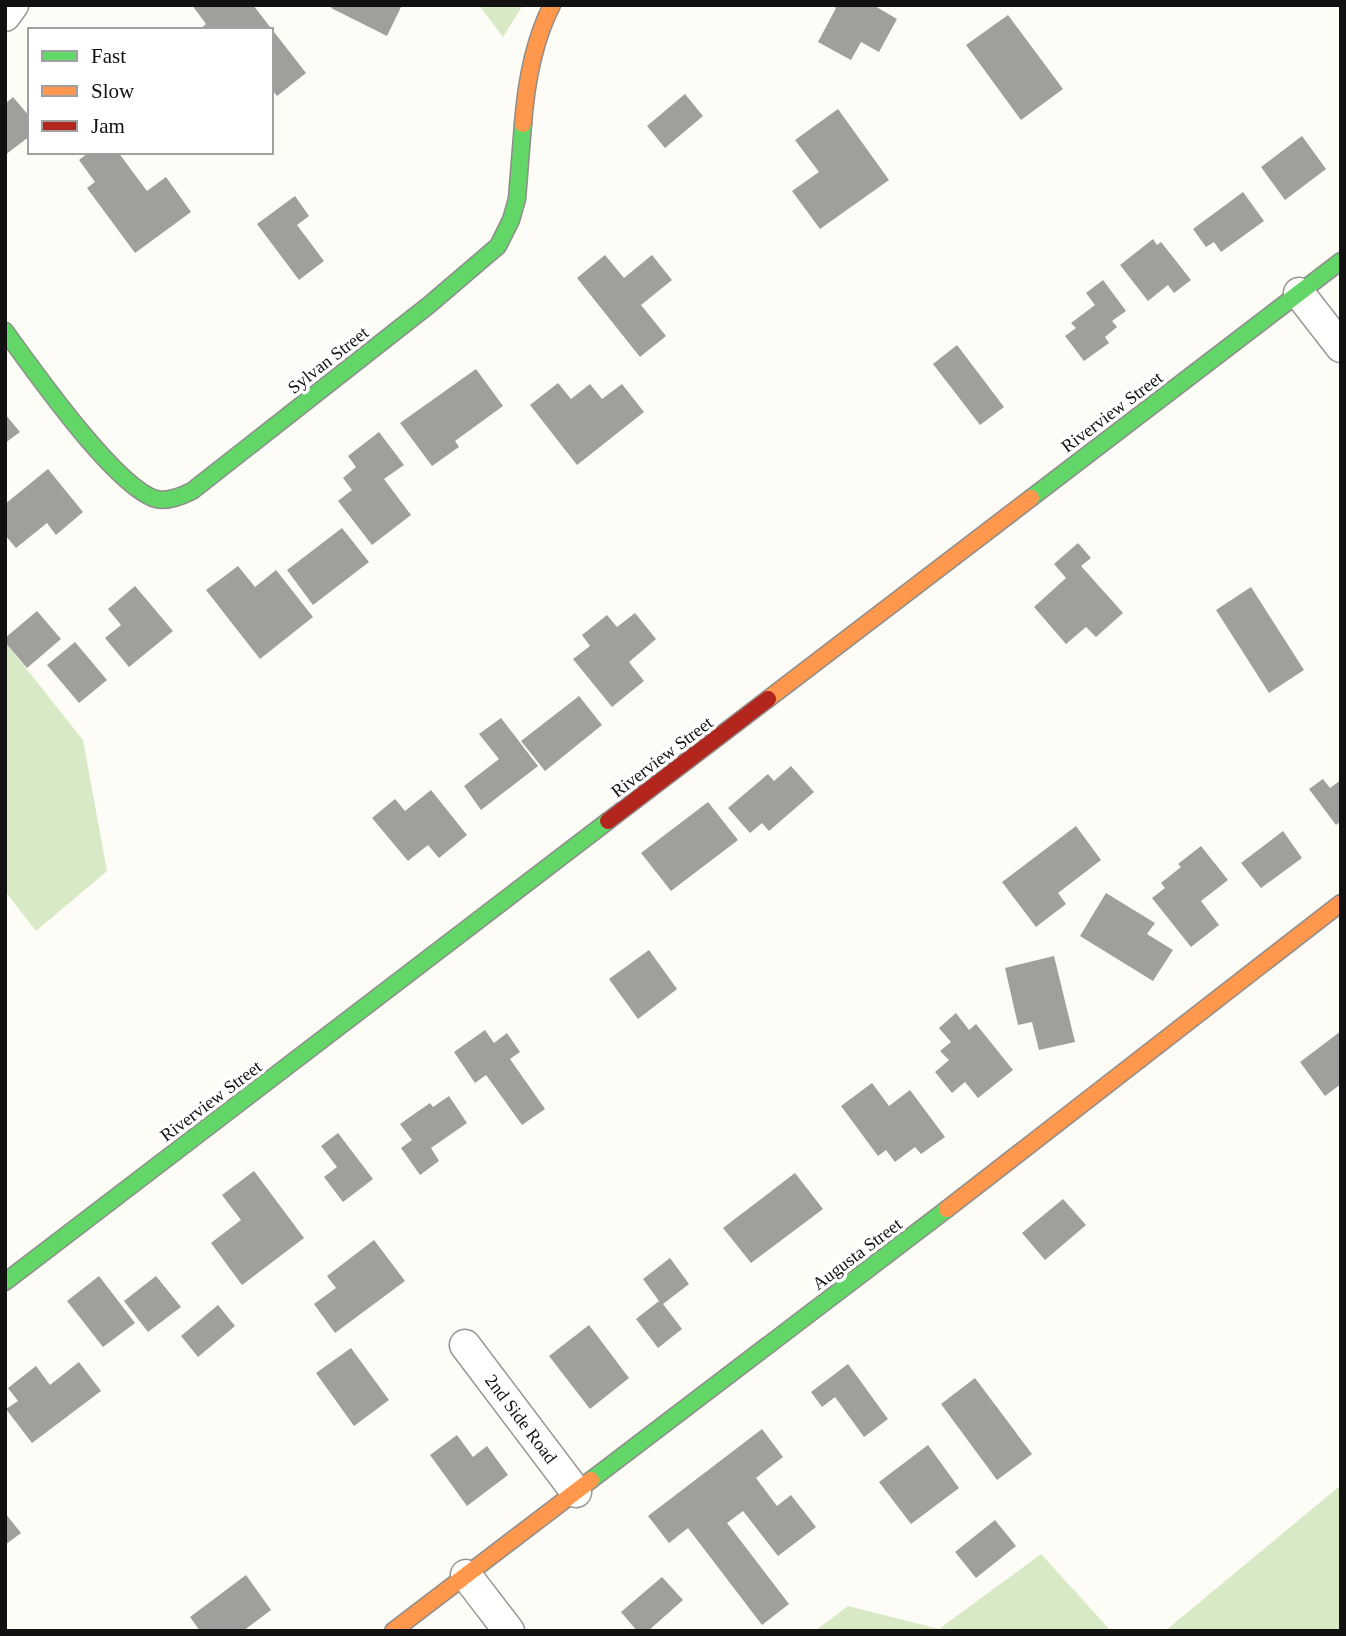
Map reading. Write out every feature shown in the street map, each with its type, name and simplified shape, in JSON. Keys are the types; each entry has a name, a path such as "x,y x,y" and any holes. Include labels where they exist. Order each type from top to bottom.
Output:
{"street":[{"path":"5,16 13,5"},
{"name":"Sylvan Street","path":"5,331 109,463 138,490 155,499 177,499 192,491 429,305 498,246 511,220 517,199 526,84 545,19 552,5"},
{"name":"Riverview Street","path":"5,1282 1341,261"},
{"path":"1300,293 1341,347"},
{"name":"Augusta Street","path":"393,1631 905,1241 1341,903"},
{"name":"2nd Side Road","path":"465,1345 576,1492"},
{"path":"466,1575 509,1631"}],"green space":[{"path":"479,5 523,5 503,37"},
{"path":"5,642 83,740 107,871 36,931 5,891"},
{"path":"1341,1485 1341,1631 1165,1631"},
{"path":"1041,1554 1111,1631 815,1631 848,1606 939,1629"}],"building":[{"path":"192,5 253,5 271,28 201,28 206,24"},
{"path":"332,5 402,5 387,36 331,8"},
{"path":"832,5 873,5 897,19 879,52 861,42 851,60 818,42 836,8"},
{"path":"1008,15 1063,89 1021,120 966,45"},
{"path":"273,31 306,73 277,96 273,91"},
{"path":"685,94 703,116 665,148 647,126"},
{"path":"13,97 28,115 28,138 5,155 5,104"},
{"path":"838,109 889,180 820,229 792,191 819,172 795,140"},
{"path":"1302,136 1326,169 1285,200 1261,167"},
{"path":"86,154 119,154 147,191 166,177 191,212 135,253 87,188 95,182 79,160"},
{"path":"1243,192 1264,221 1221,252 1214,242 1206,247 1193,229"},
{"path":"295,196 309,216 297,225 324,261 299,280 257,224"},
{"path":"1153,239 1157,245 1161,242 1191,280 1174,293 1168,285 1148,301 1120,265"},
{"path":"605,255 624,278 652,255 672,280 641,305 666,336 640,357 577,278"},
{"path":"1103,280 1126,311 1112,321 1117,327 1105,337 1109,343 1084,361 1065,336 1076,328 1071,323 1095,305 1086,293"},
{"path":"957,345 1004,407 980,425 933,364"},
{"path":"476,369 503,406 455,441 459,447 432,466 400,423"},
{"path":"558,383 571,399 590,384 602,399 622,384 644,412 577,465 530,405"},
{"path":"5,414 20,432 5,443"},
{"path":"379,432 404,465 384,479 411,515 372,545 338,501 352,490 343,478 356,467 348,456"},
{"path":"48,469 83,512 56,535 47,523 16,548 5,535 5,504"},
{"path":"342,528 369,562 313,605 287,570"},
{"path":"1078,543 1091,558 1081,566 1123,613 1096,637 1086,627 1066,644 1034,607 1066,578 1054,564"},
{"path":"238,566 255,587 276,570 313,617 260,659 206,590"},
{"path":"135,586 173,631 129,667 105,638 121,625 108,609"},
{"path":"1251,587 1304,670 1269,693 1216,610"},
{"path":"37,611 61,639 27,668 5,642 5,638"},
{"path":"635,613 656,639 629,662 644,681 612,707 573,659 590,646 582,635 607,615 617,627"},
{"path":"75,642 107,680 79,703 47,665"},
{"path":"579,696 602,725 545,771 521,741"},
{"path":"501,718 538,766 481,810 464,786 499,759 479,734"},
{"path":"791,766 814,792 769,831 762,823 750,833 728,808 768,774 774,781"},
{"path":"1323,779 1330,788 1341,780 1341,821 1336,825 1309,789"},
{"path":"431,790 467,835 439,858 428,845 408,861 372,818 395,799 405,811"},
{"path":"708,802 738,840 671,891 641,853"},
{"path":"1076,826 1101,860 1058,893 1066,904 1036,927 1002,882"},
{"path":"1283,831 1302,858 1261,888 1241,863"},
{"path":"1201,846 1228,880 1201,901 1219,925 1191,947 1152,898 1165,888 1161,883 1181,867 1178,864"},
{"path":"1106,893 1155,923 1147,934 1173,950 1153,981 1080,936"},
{"path":"649,950 677,989 638,1019 609,979"},
{"path":"1054,956 1075,1042 1039,1050 1032,1022 1018,1025 1005,968"},
{"path":"956,1013 969,1030 976,1024 1013,1070 978,1098 965,1082 952,1093 935,1072 949,1060 940,1051 951,1042 939,1028"},
{"path":"485,1030 494,1043 507,1033 520,1052 510,1059 545,1109 522,1125 486,1075 475,1083 454,1052"},
{"path":"1341,1031 1341,1084 1325,1096 1300,1062"},
{"path":"872,1083 889,1106 910,1090 945,1137 921,1154 915,1147 895,1162 886,1150 878,1156 841,1106"},
{"path":"449,1096 467,1123 431,1148 439,1161 420,1175 401,1148 412,1140 400,1124 430,1103 433,1107"},
{"path":"338,1133 373,1179 343,1202 324,1177 337,1167 321,1146"},
{"path":"254,1171 304,1238 242,1285 211,1243 241,1220 222,1195"},
{"path":"795,1173 823,1209 751,1263 723,1228"},
{"path":"1063,1199 1086,1225 1045,1260 1022,1233"},
{"path":"374,1240 405,1281 335,1333 314,1304 336,1288 327,1276"},
{"path":"670,1258 689,1284 663,1304 682,1329 658,1348 636,1319 659,1301 643,1279"},
{"path":"99,1276 135,1323 103,1347 67,1301"},
{"path":"156,1276 181,1307 148,1332 124,1301"},
{"path":"218,1305 235,1326 198,1357 181,1336"},
{"path":"589,1325 629,1378 590,1409 549,1356"},
{"path":"351,1348 389,1400 354,1426 316,1373"},
{"path":"79,1362 101,1391 32,1443 6,1409 18,1401 8,1388 36,1366 50,1385"},
{"path":"848,1364 888,1419 864,1437 835,1397 822,1407 811,1392"},
{"path":"975,1378 1032,1454 997,1480 941,1404"},
{"path":"762,1429 783,1457 756,1478 777,1506 791,1495 816,1527 778,1556 743,1511 727,1523 789,1604 762,1625 688,1528 669,1543 648,1516"},
{"path":"457,1435 473,1457 487,1446 508,1475 467,1506 430,1455"},
{"path":"928,1445 959,1488 911,1524 879,1482"},
{"path":"5,1513 21,1533 5,1545"},
{"path":"995,1520 1016,1546 976,1578 955,1552"},
{"path":"246,1575 271,1610 243,1631 200,1631 190,1617"},
{"path":"662,1577 683,1600 648,1631 637,1631 621,1612"}],"traffic: fast":[{"path":"5,331 75,424 119,473 139,490 156,499 184,495 429,305 498,246 511,220 517,199 523,124"},
{"path":"1031,498 1341,261"},
{"path":"5,1282 608,821"},
{"path":"591,1480 947,1209"}],"traffic: slow":[{"path":"523,124 532,63 552,5"},
{"path":"768,699 1031,498"},
{"path":"947,1209 1341,903"},
{"path":"393,1631 591,1480"}],"traffic: jam":[{"path":"608,821 768,699"}]}
